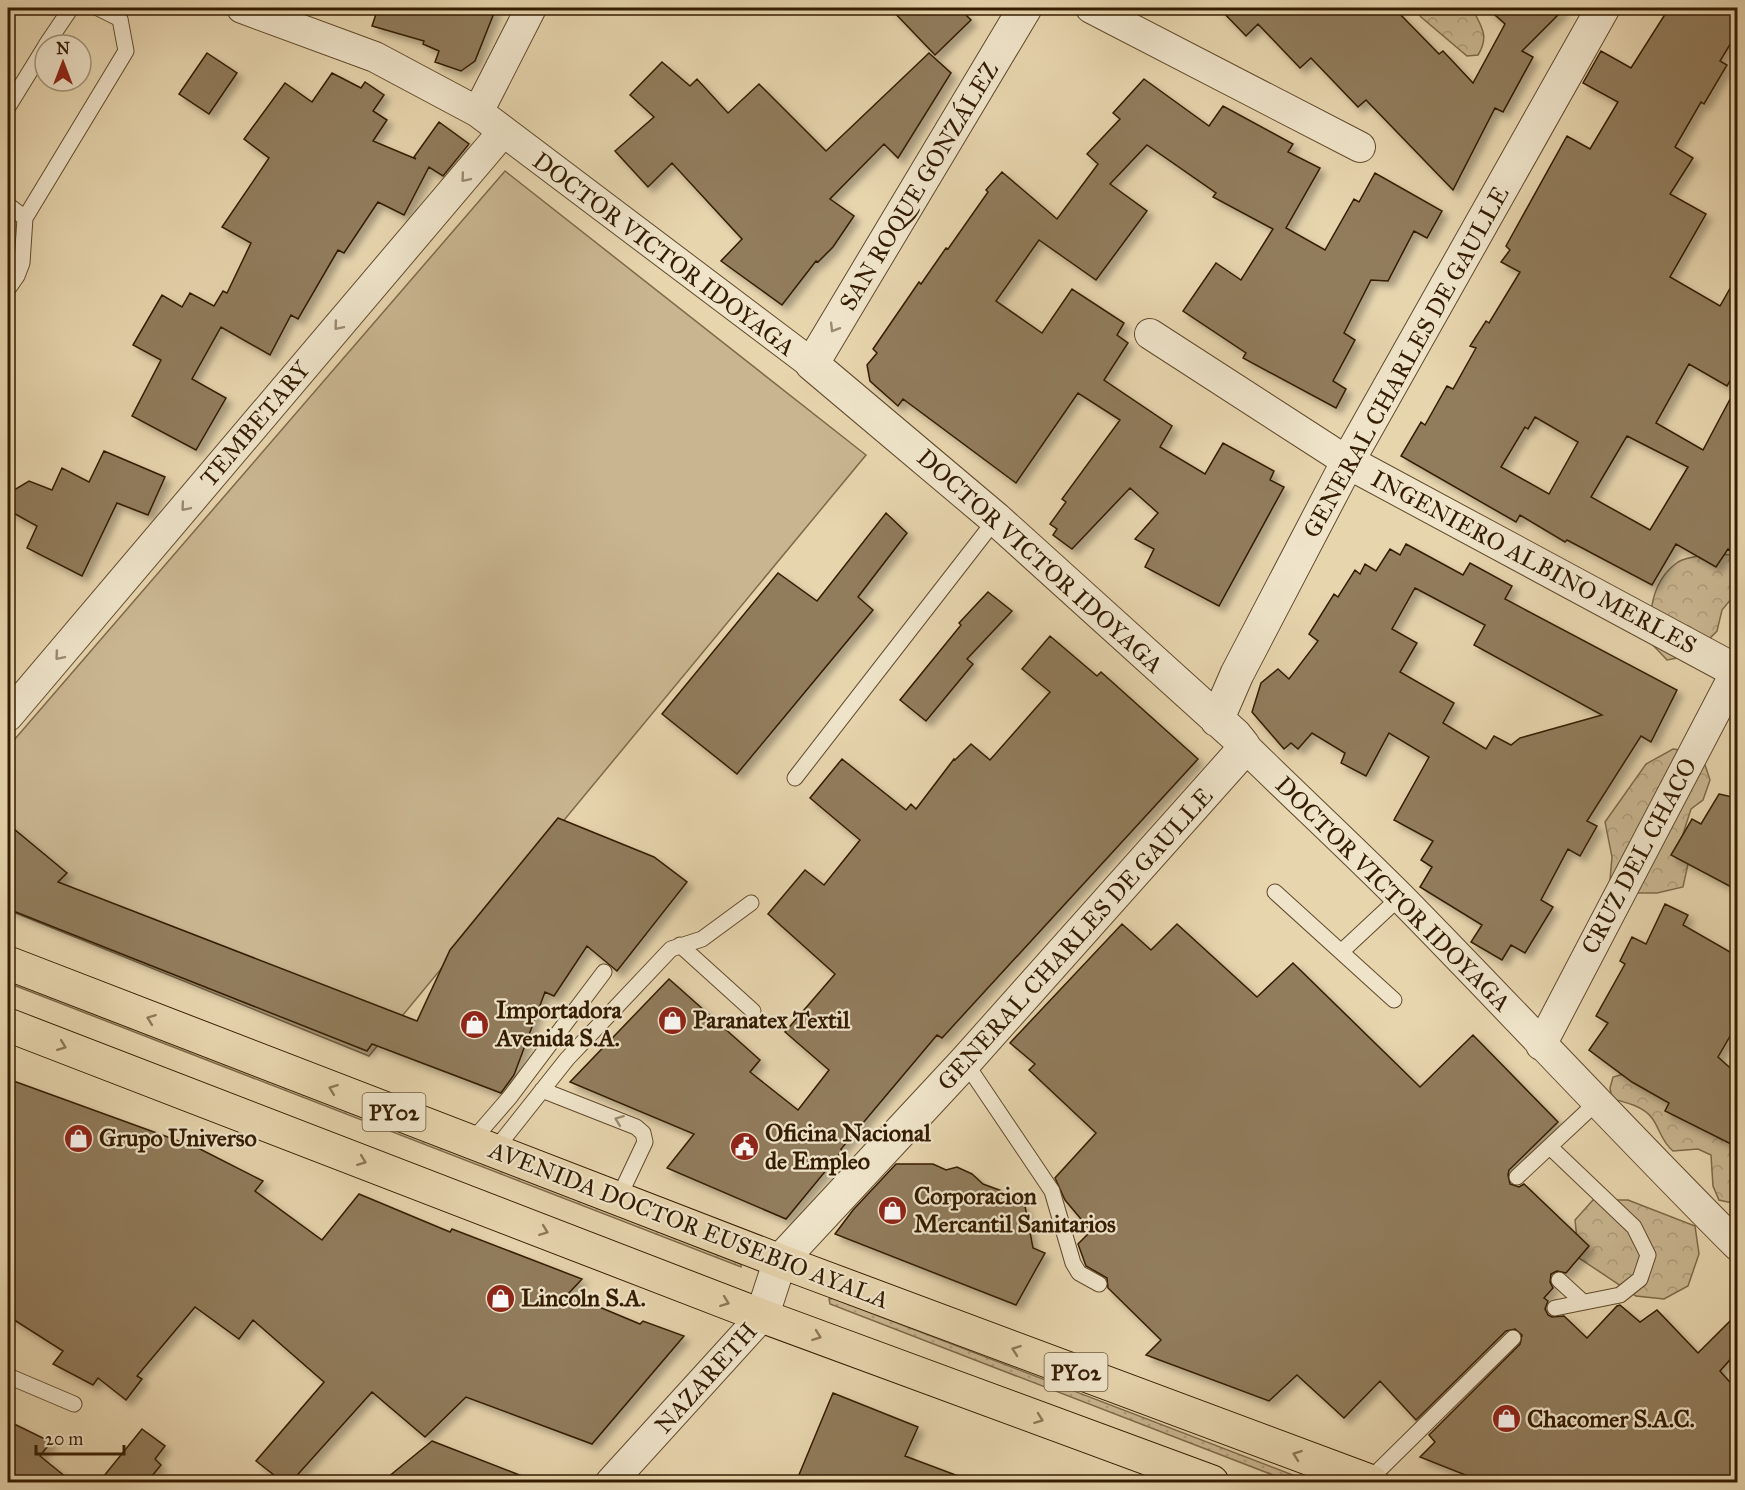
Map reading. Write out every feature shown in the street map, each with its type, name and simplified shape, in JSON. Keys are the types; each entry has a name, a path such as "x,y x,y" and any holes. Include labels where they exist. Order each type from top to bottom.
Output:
{"highway":[{"name":"AVENIDA DOCTOR EUSEBIO AYALA","path":"8,963 780,1261 1370,1482"},
{"name":"PY02","path":"8,1025 762,1316 1212,1482"}],"street":[{"name":"DOCTOR VICTOR IDOYAGA","path":"243,8 375,57 478,112 502,133 812,364 996,519 1235,735 1517,1016 1541,1045 1737,1246"},
{"path":"478,112 531,8"},
{"name":"SAN ROQUE GONZÁLEZ","path":"812,364 1026,8"},
{"path":"1091,8 1360,147"},
{"name":"GENERAL CHARLES DE GAULLE","path":"1217,720 1237,674 1348,462 1603,8"},
{"name":"TEMBETARY","path":"8,716 502,133"},
{"name":"INGENIERO ALBINO MERLES","path":"1150,334 1348,462 1737,670"},
{"name":"CRUZ DEL CHACO","path":"1541,1045 1737,670"},
{"name":"GENERAL CHARLES DE GAULLE","path":"780,1261 965,1062 1237,757 1243,745"},
{"name":"NAZARETH","path":"610,1482 762,1316 780,1261"}],"lane":[{"path":"55,33 71,8"},
{"path":"8,289 22,263 25,218 126,51 120,19 105,9"},
{"path":"8,108 33,67"},
{"path":"8,205 25,218"},
{"path":"795,778 996,519"},
{"path":"1275,892 1394,1000"},
{"path":"1341,952 1400,897"},
{"path":"482,1147 542,1090 567,1059 671,949 702,939 751,903"},
{"path":"680,945 753,1011"},
{"path":"482,1147 510,1097 604,972"},
{"path":"965,1062 1052,1191 1073,1263 1079,1274 1099,1284"},
{"path":"542,1090 636,1127 644,1133 645,1142 618,1199"},
{"path":"1517,1178 1596,1102"},
{"path":"1550,1147 1634,1227 1648,1255 1640,1279 1620,1295 1555,1308"},
{"path":"1560,1280 1583,1302"},
{"path":"1370,1482 1513,1338"},
{"path":"8,1376 74,1404"}],"green space":[{"path":"1415,8 1472,8 1484,37 1478,55 1467,56 1421,17"},
{"path":"505,171 866,455 369,1056 8,910 8,747"},
{"path":"1710,554 1737,555 1737,592 1722,610 1717,631 1693,655 1667,660 1649,641 1651,608 1657,587 1662,578 1678,562"},
{"path":"1673,749 1701,753 1710,780 1703,800 1691,809 1683,834 1688,864 1683,887 1657,893 1629,893 1610,880 1612,857 1605,822 1646,764"},
{"path":"8,976 741,1264 741,1267 8,983"},
{"path":"1641,1069 1724,1123 1737,1125 1737,1198 1732,1203 1719,1200 1713,1186 1711,1155 1698,1149 1673,1151 1655,1122 1644,1110 1612,1099 1610,1088 1613,1077"},
{"path":"1593,1200 1628,1200 1695,1226 1699,1254 1688,1286 1664,1299 1636,1296 1579,1258 1575,1220"},
{"path":"832,1298 1311,1482 1291,1482 830,1304 829,1299"}],"building":[{"path":"378,8 496,8 475,61 461,71 435,62 439,51 423,44 424,41 372,26"},
{"path":"890,8 959,8 971,20 935,55"},
{"path":"1219,8 1394,8 1439,54 1443,51 1473,83 1505,24 1487,8 1565,8 1522,51 1533,57 1503,112 1495,108 1453,190 1366,100 1358,107 1311,58 1300,68 1258,24 1246,36"},
{"path":"1669,8 1737,8 1737,33 1720,61 1727,65 1704,104 1701,102 1675,147 1693,158 1670,194 1706,214 1670,277 1720,306 1737,276 1737,368 1727,386 1689,364 1656,423 1703,450 1737,386 1737,554 1728,549 1716,567 1676,544 1652,585 1567,540 1565,542 1520,515 1516,522 1401,456 1421,422 1425,425 1447,386 1453,389 1476,348 1470,346 1486,321 1489,323 1520,272 1501,262 1510,250 1506,246 1567,136 1590,149 1618,102 1583,83 1601,51 1631,68","holes":["1535,417 1578,442 1549,494 1501,467 1525,427 1528,429","1627,436 1688,467 1650,530 1591,497"]},
{"path":"207,53 237,73 209,114 179,94"},
{"path":"929,53 951,73 898,158 884,144 830,199 854,216 833,247 818,262 816,261 782,305 721,261 742,239 672,163 648,187 615,151 654,117 630,95 662,62 690,86 697,79 728,113 759,84 826,151"},
{"path":"332,73 361,88 365,82 384,95 373,111 387,120 373,141 416,159 414,157 439,122 469,144 443,176 429,167 404,215 378,202 344,253 338,250 298,319 291,315 270,355 221,327 192,379 226,398 196,450 132,416 161,360 133,345 162,295 182,307 190,293 214,306 223,291 227,293 251,243 222,227 269,158 244,139 285,83 312,102"},
{"path":"1144,79 1209,126 1223,106 1293,144 1288,152 1320,168 1286,228 1325,250 1354,199 1359,202 1375,173 1442,211 1427,238 1414,231 1388,281 1371,280 1344,333 1355,340 1333,381 1346,389 1336,408 1243,358 1246,353 1183,311 1216,263 1241,280 1273,229 1213,197 1216,193 1147,145 1110,184 1147,211 1096,280 1039,240 996,301 1042,333 1072,289 1124,323 1117,335 1128,343 1104,380 1172,426 1160,447 1205,474 1223,443 1274,471 1270,480 1284,487 1219,606 1145,567 1154,549 1135,539 1158,513 1130,488 1072,549 1053,535 1057,529 1050,524 1066,502 1062,499 1120,420 1078,393 1016,483 903,399 898,406 870,381 867,365 877,353 873,349 919,282 921,284 946,248 948,249 988,192 986,190 1002,172 1057,219 1098,164 1087,154 1120,119 1113,113"},
{"path":"104,451 165,477 148,515 117,503 82,576 27,548 37,526 8,510 8,501 14,490 29,481 52,490 62,468 89,482"},
{"path":"886,513 907,533 858,597 873,610 737,774 662,714 778,573 817,601"},
{"path":"1406,544 1463,575 1470,563 1512,586 1505,599 1677,690 1651,742 1641,736 1587,821 1597,826 1580,856 1568,849 1541,900 1553,907 1525,953 1511,945 1502,960 1471,942 1482,925 1420,887 1432,867 1421,860 1433,841 1394,820 1429,757 1389,733 1366,776 1341,763 1345,753 1312,733 1298,749 1291,743 1284,749 1252,712 1261,683 1278,669 1289,679 1318,641 1309,634 1334,594 1338,597 1355,570 1360,574 1365,564 1376,571 1390,549 1400,555","holes":["1415,588 1485,625 1474,645 1602,715 1520,738 1511,745 1494,736 1486,749 1443,723 1454,703 1400,672 1417,643 1392,629"]},
{"path":"988,592 1012,611 967,659 973,664 926,721 900,700 961,625 959,623"},
{"path":"1050,636 1097,676 1101,672 1198,759 942,1038 937,1035 841,1149 842,1151 786,1219 667,1168 694,1134 570,1082 669,979 760,1060 750,1072 798,1110 829,1070 785,1032 835,974 768,914 805,870 824,885 860,840 810,798 842,759 906,810 911,804 916,809 954,759 971,744 990,760 1050,692 1022,669"},
{"path":"1719,794 1737,798 1737,890 1671,855 1692,819 1701,824"},
{"path":"558,818 654,857 687,882 617,971 587,946 554,996 545,992 514,1075 501,1093 372,1044 367,1051 8,909 8,824 67,873 58,882 417,1021 450,950"},
{"path":"1665,904 1688,915 1683,925 1737,956 1737,1024 1718,1057 1737,1074 1737,1147 1665,1111 1669,1103 1632,1082 1589,1050 1608,1023 1596,1016 1625,964 1620,961 1632,937 1646,944"},
{"path":"1122,924 1151,950 1177,924 1257,997 1293,963 1420,1087 1473,1035 1558,1122 1509,1170 1508,1175 1510,1184 1519,1187 1524,1184 1589,1246 1566,1273 1557,1271 1551,1274 1550,1282 1553,1288 1544,1298 1548,1301 1545,1309 1548,1315 1564,1316 1587,1338 1617,1306 1620,1305 1640,1322 1657,1310 1698,1353 1737,1314 1737,1352 1720,1371 1737,1390 1737,1482 1483,1482 1420,1457 1435,1442 1429,1435 1520,1344 1522,1335 1515,1329 1506,1331 1416,1420 1380,1381 1344,1418 1297,1375 1269,1401 1146,1355 1161,1340 1108,1288 1107,1278 1086,1266 1078,1244 1091,1231 1065,1200 1055,1178 1096,1133 1029,1070 1035,1064 1010,1043"},
{"path":"8,1079 198,1148 263,1181 255,1191 322,1240 359,1194 450,1232 452,1229 582,1279 568,1294 640,1324 643,1321 684,1336 592,1444 466,1397 425,1437 372,1392 291,1482 283,1482 256,1461 324,1382 253,1320 239,1339 195,1307 137,1376 142,1379 126,1400 98,1378 93,1385 53,1364 63,1351 8,1316"},
{"path":"896,1164 933,1164 946,1170 957,1167 972,1174 983,1184 1010,1194 1025,1206 1033,1248 1045,1253 1016,1305 835,1234 853,1210"},
{"path":"833,1393 918,1427 905,1456 969,1480 969,1482 796,1482"},
{"path":"8,1421 51,1442 40,1456 72,1482 8,1482"},
{"path":"142,1429 165,1446 155,1459 161,1465 147,1482 99,1482"},
{"path":"432,1441 535,1481 535,1482 382,1482"}],"place":[{"name":"Paranatex Textil","path":"672,1020"},
{"name":"Importadora Avenida S.A.","path":"475,1024"},
{"name":"Grupo Universo","path":"78,1138"},
{"name":"Oficina Nacional de Empleo","path":"744,1147"},
{"name":"Corporacion Mercantil Sanitarios","path":"893,1210"},
{"name":"Lincoln S.A.","path":"500,1298"},
{"name":"Chacomer S.A.C.","path":"1506,1419"}]}
